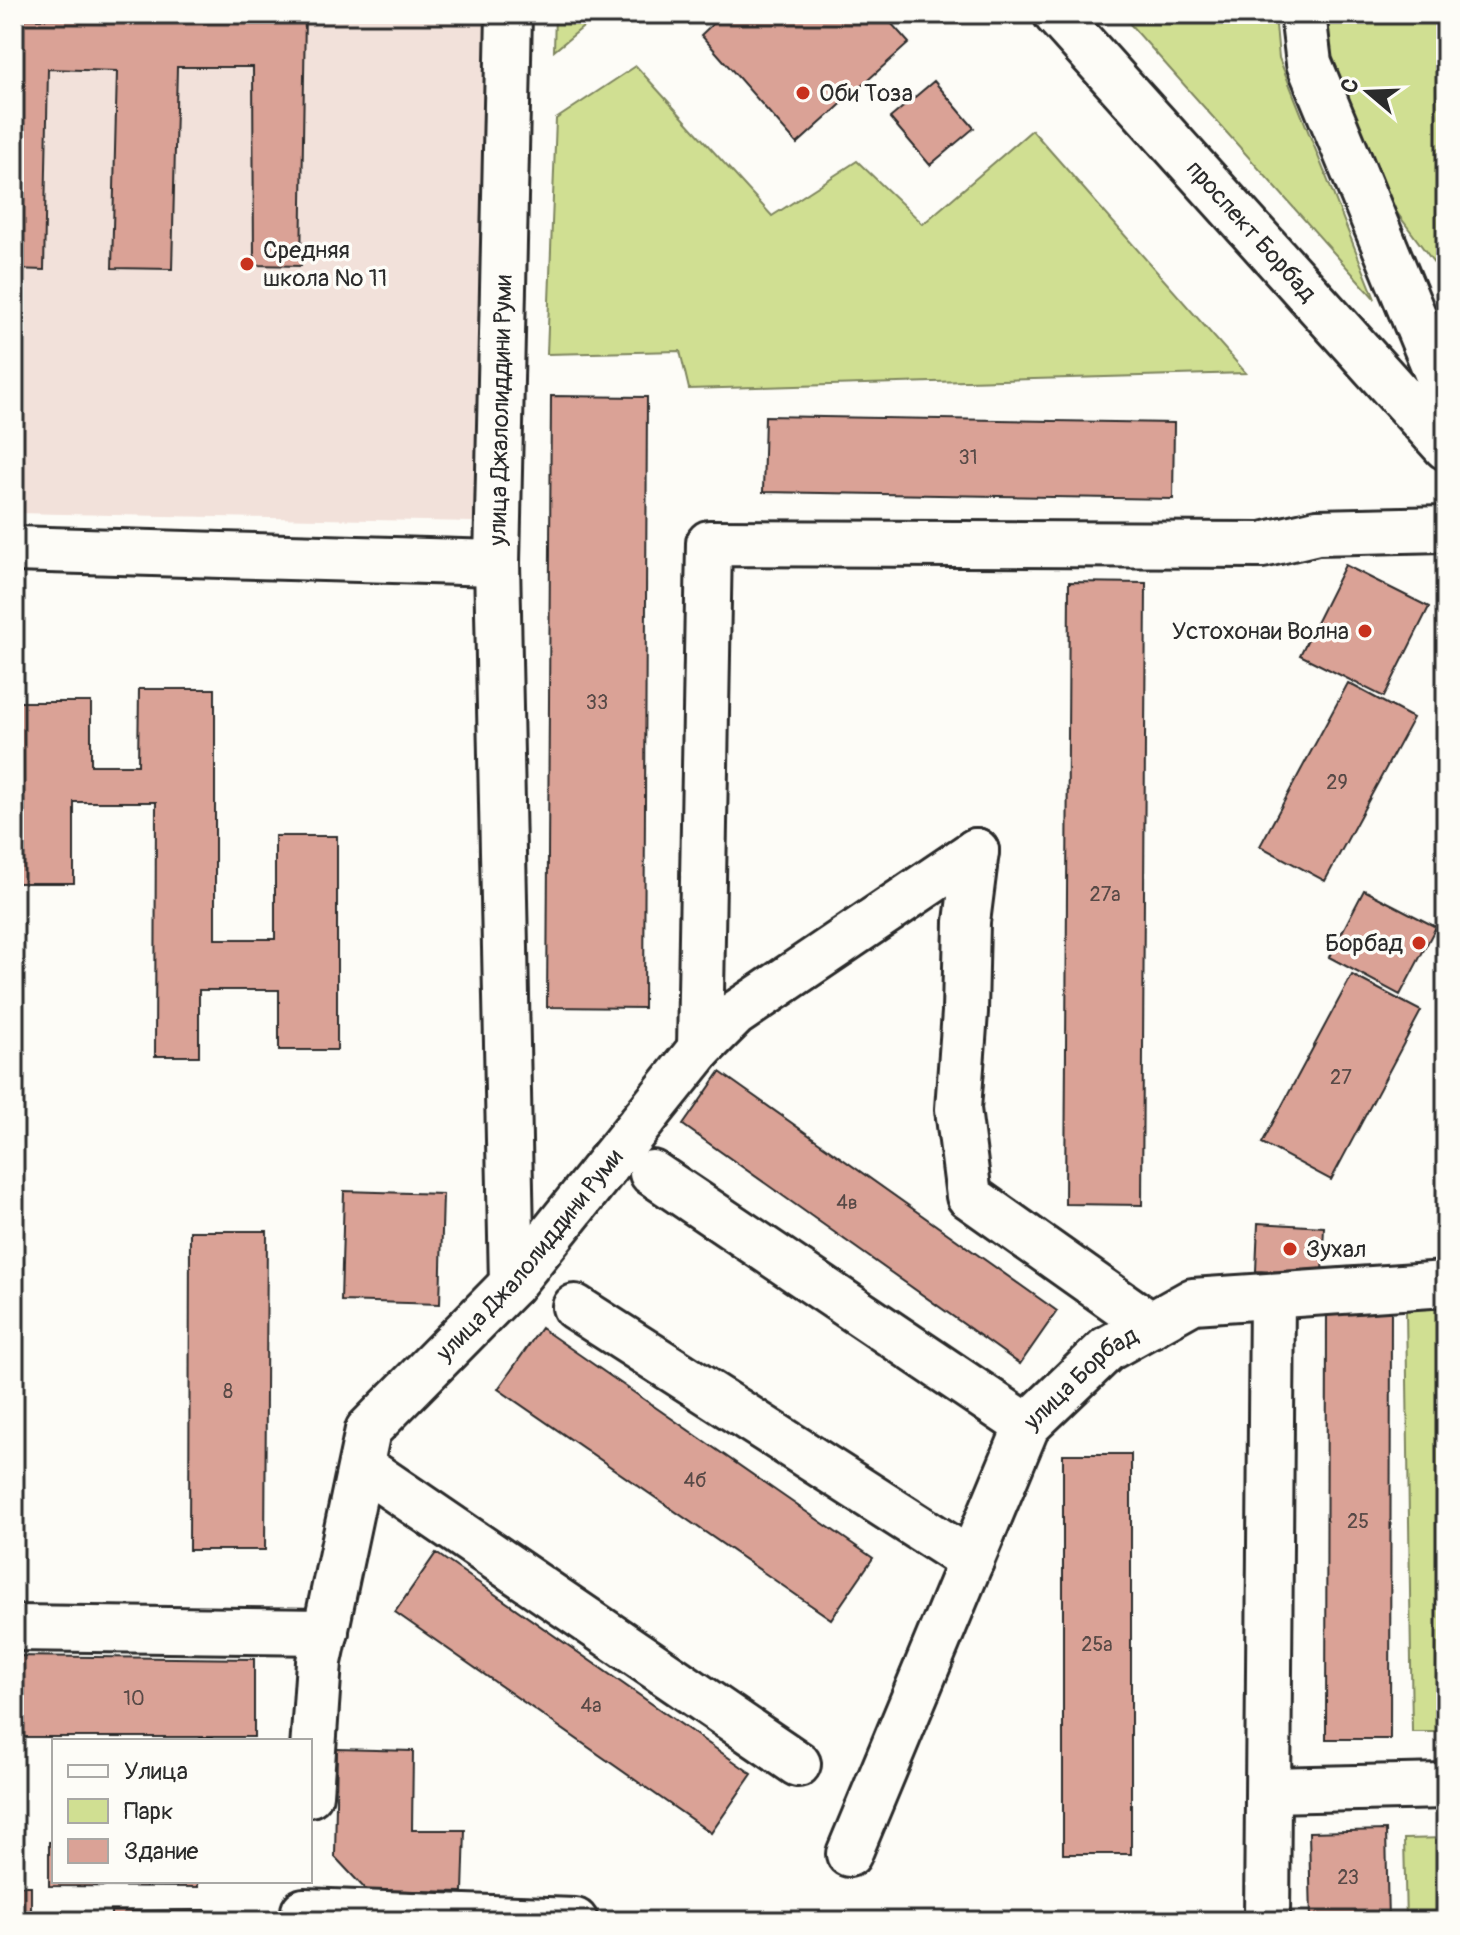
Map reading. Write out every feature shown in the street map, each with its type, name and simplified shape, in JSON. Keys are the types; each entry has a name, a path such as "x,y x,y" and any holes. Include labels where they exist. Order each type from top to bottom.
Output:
{"street":[{"name":"улица Джалолиддини Руми","path":"14,549 497,563 509,14"},
{"name":"проспект Борбад","path":"1056,14 1446,447"},
{"path":"1303,14 1309,63 1446,395"},
{"path":"700,1049 709,543 1262,545 1317,532 1446,529"},
{"path":"497,563 512,1284"},
{"name":"улица Джалолиддини Руми","path":"312,1765 319,1662 368,1430 512,1284 700,1049 735,1014 976,851 967,922 958,1109 969,1196 1151,1325"},
{"path":"652,1173 1027,1426"},
{"name":"улица Борбад","path":"849,1854 1027,1426 1107,1349 1193,1301 1446,1284"},
{"path":"1267,1921 1272,1296"},
{"path":"575,1307 971,1561"},
{"path":"361,1466 798,1764"},
{"path":"14,1628 326,1632"},
{"path":"1269,1790 1446,1786"},
{"path":"304,1904 486,1920 575,1921"}],"shaded area":[{"name":"Средняя школа № 11","path":"14,14 486,14 474,522 14,513"}],"green space":[{"path":"555,14 599,14 554,51"},
{"path":"1121,14 1275,14 1279,58 1375,299"},
{"path":"1316,14 1446,14 1446,279 1392,206 1349,121"},
{"path":"636,66 772,216 857,161 923,224 1032,130 1246,373 689,389 680,351 547,354 556,119"},
{"path":"1406,1309 1446,1309 1446,1732 1412,1732"},
{"path":"1446,1838 1446,1921 1406,1921 1404,1839"}],"building":[{"path":"253,14 305,14 301,266 254,265 253,67 177,67 172,269 112,268 117,71 48,69 44,270 14,269 14,19 253,17"},
{"name":"Оби Тоза","path":"723,14 883,14 909,43 797,144 701,35"},
{"path":"934,81 974,128 930,165 890,118"},
{"path":"551,396 647,397 644,1008 547,1007"},
{"path":"765,416 1174,423 1173,499 763,492"},
{"name":"Устохонаи Волна","path":"1345,565 1429,607 1384,697 1300,655"},
{"path":"1069,582 1146,583 1142,1205 1065,1204"},
{"path":"1348,683 1413,718 1325,881 1260,846"},
{"path":"139,689 215,689 215,939 275,939 275,836 337,836 337,1050 279,1050 279,990 199,990 199,1056 155,1056 156,802 74,802 74,883 14,883 14,702 91,702 91,765 138,765"},
{"path":"1364,890 1436,927 1400,995 1329,957"},
{"path":"1352,975 1421,1011 1331,1180 1262,1143"},
{"path":"720,1072 1057,1311 1020,1364 683,1125"},
{"path":"344,1191 443,1194 440,1304 341,1301"},
{"name":"Зухал","path":"1258,1223 1324,1227 1322,1274 1256,1271"},
{"path":"190,1231 267,1231 265,1550 189,1550"},
{"path":"1327,1303 1391,1303 1390,1739 1326,1739"},
{"path":"541,1328 873,1558 831,1619 498,1389"},
{"path":"1063,1454 1131,1454 1131,1854 1063,1854"},
{"path":"436,1553 752,1774 711,1833 395,1612"},
{"path":"14,1656 254,1659 254,1737 14,1737"},
{"path":"337,1749 413,1751 412,1830 465,1830 463,1892 366,1890 335,1857"},
{"path":"1386,1830 1388,1921 1311,1921 1309,1832"},
{"path":"49,1842 52,1842 52,1883 198,1883 198,1887 49,1886"},
{"path":"14,1886 31,1886 31,1921 14,1921"},
{"path":"206,1910 206,1921 111,1921 111,1911"}],"place":[{"name":"Оби Тоза","path":"803,93"},
{"name":"Средняя школа № 11","path":"247,264"},
{"name":"Устохонаи Волна","path":"1365,631"},
{"name":"Борбад","path":"1419,943"},
{"name":"Зухал","path":"1290,1249"}]}
